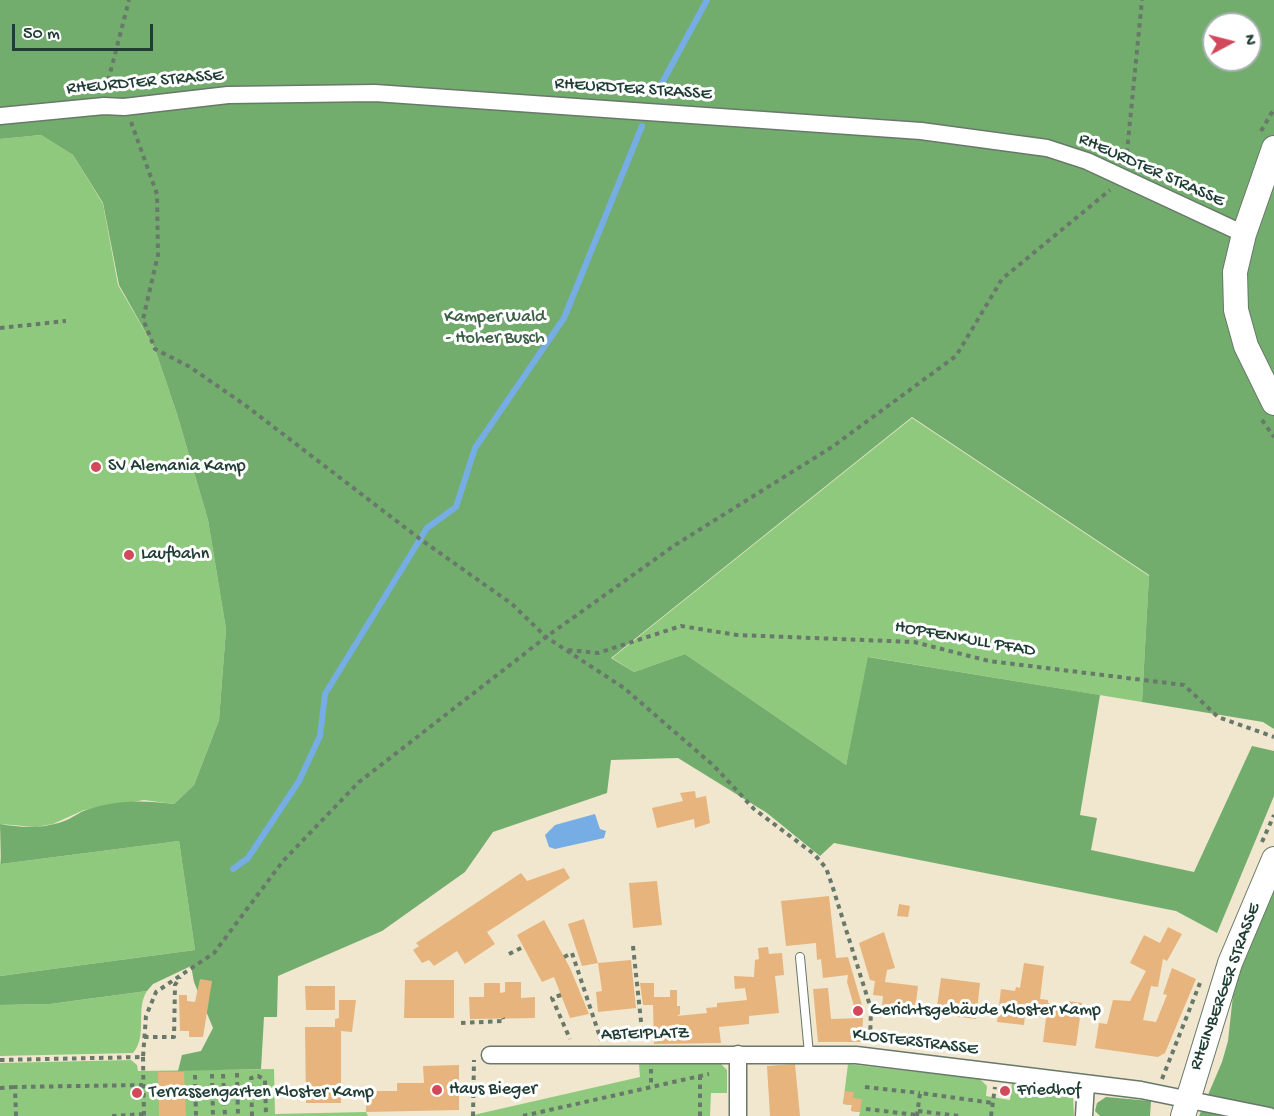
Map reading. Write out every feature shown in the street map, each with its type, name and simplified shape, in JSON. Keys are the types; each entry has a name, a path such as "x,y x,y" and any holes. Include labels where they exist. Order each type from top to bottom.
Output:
{"main road":[{"path":"1274,148 1244,234 1235,272 1236,310 1246,346 1274,403"},
{"name":"RHEINBERGER STRASSE","path":"1184,1109 1230,963 1274,859"}],"street":[{"name":"RHEURDTER STRASSE","path":"0,116 105,106 124,107 228,95 375,93 921,131 1047,148 1087,161 1244,234"},
{"name":"KLOSTERSTRASSE","path":"738,1054 870,1056 1140,1090 1184,1109 1269,1116"},
{"name":"ABTEIPLATZ","path":"482,1057 738,1054"},
{"path":"738,1054 738,1116"},
{"path":"1084,1116 1086,1084"}],"lane":[{"path":"800,957 809,1054"}],"path":[{"path":"105,106 108,74 129,0"},
{"path":"112,1116 144,1115 144,1037 150,1001 165,984 214,953 282,861 359,782 546,637 675,545 832,447 956,356 1002,279 1124,179 1142,0"},
{"path":"124,107 141,144 157,194 158,255 143,319 155,349 190,367 245,405 420,539 513,604 546,637 624,688 669,726 754,809 788,832 814,854 826,867 871,1010 870,1056"},
{"path":"0,328 66,321"},
{"name":"HOPFENKULL PFAD","path":"568,650 598,653 681,626 737,634 914,642 989,661 1184,685 1218,717 1274,737"},
{"path":"633,946 644,1055"},
{"path":"509,954 523,947"},
{"path":"564,957 572,953 607,1055"},
{"path":"144,1037 174,1037 175,986 181,976"},
{"path":"561,995 552,998 577,1056"},
{"path":"460,1023 504,1022 503,1018"},
{"path":"0,1060 143,1057"},
{"path":"473,1116 482,1057"},
{"path":"237,1073 238,1116"},
{"path":"991,1116 996,1073"},
{"path":"212,1074 213,1116"},
{"path":"223,1074 225,1116"},
{"path":"195,1075 196,1116"},
{"path":"252,1116 251,1078 255,1076 261,1076 265,1080 266,1116"},
{"path":"523,1116 700,1076 700,1116"},
{"path":"0,1088 143,1085"},
{"path":"15,1087 16,1116"},
{"path":"865,1087 993,1103"},
{"path":"917,1114 920,1093"},
{"path":"866,1109 959,1116"}],"green space":[{"name":"Kamper Wald - Hoher Busch","path":"0,0 1274,0 1274,729 1263,722 1142,702 1149,575 912,417 611,658 634,672 685,654 846,765 868,657 1100,695 1080,815 1097,818 1091,850 1194,872 1252,746 1274,751 1274,796 1217,933 1176,911 834,843 820,856 767,813 678,758 611,760 607,793 493,832 465,872 382,931 278,976 277,1017 264,1017 261,1069 178,1071 182,1055 201,1051 213,1028 194,982 191,966 153,984 147,991 50,1004 0,1005 0,976 195,950 179,841 1,864 0,824 26,827 52,825 86,810 119,803 174,804 194,785 219,720 226,629 208,520 155,349 119,285 103,203 73,155 41,135 0,139"},
{"name":"SV Alemania Kamp","path":"41,135 73,155 103,204 118,285 155,349 208,520 226,629 219,720 194,785 174,804 144,800 84,810 53,824 36,827 0,824 0,139"},
{"path":"912,418 1149,576 1142,702 869,657 846,765 685,654 634,672 612,658"},
{"path":"179,841 195,950 0,976 0,857 1,864"},
{"path":"1274,884 1274,1116 1199,1116 1222,1062 1228,1041 1234,986"},
{"path":"147,991 142,1006 140,1039 133,1053 0,1056 0,1005 50,1004"},
{"name":"Terrassengarten Kloster Kamp","path":"131,1060 137,1065 138,1071 274,1069 275,1114 366,1112 368,1116 0,1116 0,1063"},
{"path":"720,1063 727,1070 727,1093 711,1093 710,1116 469,1116 640,1077 639,1064"},
{"path":"848,1064 980,1079 987,1086 986,1096 1010,1100 1012,1083 1064,1089 1073,1095 1074,1116 859,1116 860,1112 851,1111 852,1105 843,1104"},
{"path":"1106,1097 1151,1101 1150,1116 1100,1116 1095,1111 1097,1103"}],"water":[{"path":"595,814 600,829 606,831 604,838 555,849 549,847 545,835 555,825"}],"building":[{"path":"695,791 696,798 706,796 710,823 695,828 694,819 657,828 652,808 683,801 680,793"},
{"path":"564,868 570,878 487,932 495,944 465,964 457,951 434,966 429,960 422,963 413,950 419,946 416,943 521,873 527,881"},
{"path":"657,881 662,925 633,928 629,883"},
{"path":"829,896 836,958 848,957 862,1005 854,1006 847,982 848,975 823,978 821,959 817,960 816,943 786,946 781,901"},
{"path":"899,904 910,906 908,917 897,916"},
{"path":"584,919 598,963 582,966 568,924"},
{"path":"544,920 570,968 589,1014 570,1018 554,977 542,982 517,935"},
{"path":"1168,927 1182,934 1167,961 1163,959 1158,987 1151,986 1143,1020 1156,1022 1167,995 1163,994 1172,968 1196,979 1165,1053 1158,1057 1095,1048 1099,1023 1107,1024 1113,1000 1130,1001 1146,971 1130,963 1144,935 1160,943"},
{"path":"884,932 895,968 887,970 885,982 918,986 915,1011 882,1007 883,996 873,995 875,981 870,980 859,943"},
{"path":"768,947 769,954 782,953 784,975 775,976 779,1013 749,1016 749,1024 719,1027 721,1043 654,1044 653,1005 643,1005 640,983 654,983 654,997 670,997 670,990 677,990 677,1006 680,1006 680,1014 677,1016 707,1013 706,1008 717,1007 717,1003 747,1000 745,988 735,989 734,976 754,977 755,960 759,959 758,948"},
{"path":"631,960 636,1008 598,1012 596,992 602,991 598,963"},
{"path":"1024,963 1044,966 1040,999 1048,1000 1048,1003 1067,1006 1067,1001 1082,1003 1076,1046 1043,1042 1046,1018 1025,1015 1024,1025 997,1022 1001,989 1015,991 1016,987 1020,988"},
{"path":"941,978 980,983 976,1019 936,1014"},
{"path":"200,979 212,981 203,1037 189,1037 189,1031 180,1031 179,995 187,995 187,1001 195,1002"},
{"path":"405,980 454,980 454,1018 404,1018"},
{"path":"505,982 521,982 521,998 535,997 535,1018 470,1019 469,997 484,997 484,983 500,983 500,993 505,992"},
{"path":"305,986 335,986 335,1010 306,1010"},
{"path":"828,988 831,1019 863,1018 862,1042 818,1042 813,989"},
{"path":"339,1000 356,1000 352,1032 341,1031 341,1103 306,1103 305,1027 335,1027 335,1019 339,1018"},
{"path":"795,1064 800,1116 770,1116 767,1066"},
{"path":"459,1065 459,1110 366,1112 366,1091 397,1091 397,1083 424,1083 423,1066"},
{"path":"158,1072 184,1072 186,1116 159,1116"},
{"path":"845,1091 854,1092 853,1098 862,1099 860,1112 851,1111 852,1105 843,1104"}],"waterway":[{"path":"656,94 707,0"},
{"path":"233,869 248,858 299,781 320,736 325,694 427,528 456,507 475,448 564,318 642,126"}],"place":[{"name":"SV Alemania Kamp","path":"96,467"},
{"name":"Laufbahn","path":"129,555"},
{"name":"Gerichtsgebäude Kloster Kamp","path":"858,1011"},
{"name":"Haus Bieger","path":"437,1090"},
{"name":"Friedhof","path":"1005,1091"},
{"name":"Terrassengarten Kloster Kamp","path":"137,1093"}]}
